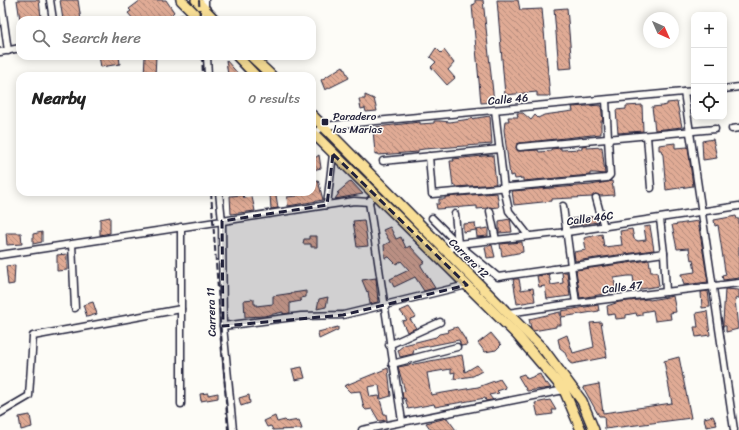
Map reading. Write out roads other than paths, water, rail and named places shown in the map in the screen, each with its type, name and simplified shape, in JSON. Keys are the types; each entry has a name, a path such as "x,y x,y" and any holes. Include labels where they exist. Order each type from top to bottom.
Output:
{"main road":[{"path":"181,0 201,16"},
{"path":"196,0 202,16"},
{"path":"241,60 252,72"},
{"path":"256,60 268,72"},
{"name":"Carrera 12","path":"316,119 544,350 582,402 594,430"},
{"name":"Carrera 12","path":"316,136 372,198 467,285 517,335 564,390 581,430"}],"street":[{"path":"1,0 8,51"},
{"path":"50,0 52,16"},
{"path":"202,16 205,0"},
{"path":"0,52 16,49"},
{"path":"207,60 208,72"},
{"path":"727,89 739,87"},
{"name":"Calle 46","path":"323,126 691,91"},
{"path":"684,92 734,430"},
{"path":"429,156 432,194 607,178 610,175 606,100"},
{"path":"496,110 504,188 509,212 528,235"},
{"path":"316,131 323,126"},
{"path":"520,147 715,129"},
{"path":"647,136 651,188"},
{"path":"383,161 500,149"},
{"path":"327,205 333,154"},
{"name":"Carrera 11","path":"219,196 222,221 223,326 233,430"},
{"path":"0,255 372,198 383,304 402,421"},
{"path":"596,198 604,227"},
{"path":"563,206 576,303"},
{"name":"Calle 46C","path":"446,252 458,244 604,227 739,206"},
{"path":"490,211 496,240"},
{"path":"455,214 458,244"},
{"path":"432,218 458,244 498,277 664,253"},
{"path":"660,219 664,253 666,292"},
{"path":"181,227 181,404"},
{"path":"72,244 74,308"},
{"name":"Calle 47","path":"508,313 739,283"},
{"path":"223,326 300,316 343,315 383,304 467,285"},
{"path":"0,413 29,396 33,336 181,309"},
{"path":"389,345 440,322"},
{"path":"392,364 458,347"},
{"path":"362,430 380,428 402,421 564,390"}],"railway":[{"path":"199,0 200,16"},
{"path":"202,60 203,72"},
{"path":"211,196 228,430"}],"place":[{"name":"Paradero las Marias","path":"325,122"}]}
